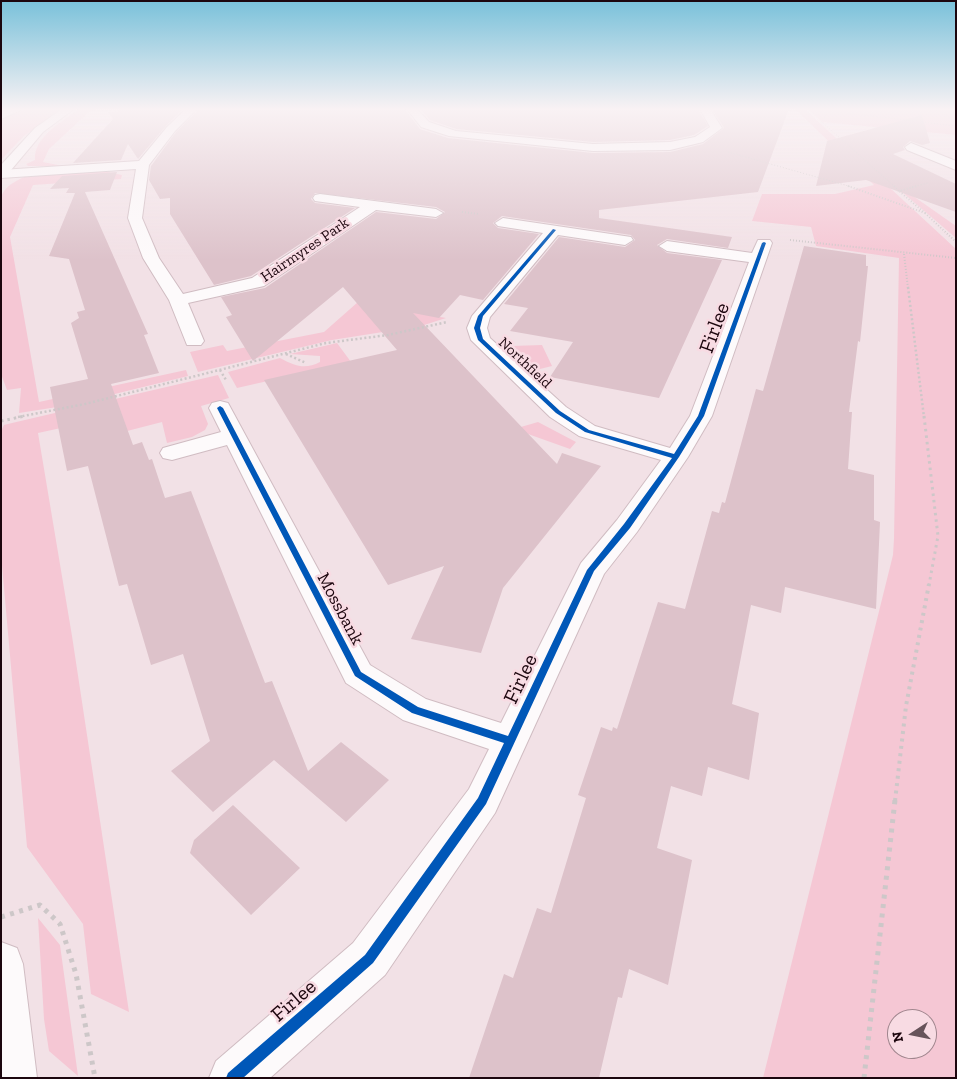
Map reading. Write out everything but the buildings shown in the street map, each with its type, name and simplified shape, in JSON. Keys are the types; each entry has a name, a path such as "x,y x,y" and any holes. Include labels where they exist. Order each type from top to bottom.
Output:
{"street":[{"path":"1,174 14,159"},
{"path":"147,159 142,165 135,218 152,258 178,300 194,341"},
{"path":"940,159 956,166"},
{"path":"1,174 142,165"},
{"name":"Hairmyres Park","path":"320,198 436,213"},
{"name":"Hairmyres Park","path":"178,300 258,282 372,206"},
{"path":"503,223 624,240"},
{"path":"481,316 554,230"},
{"path":"667,246 761,251"},
{"name":"Firlee","path":"233,1078 369,958 482,801 591,570 626,526 676,457 701,416 761,251"},
{"name":"Northfield","path":"481,316 477,328 481,340 558,412 587,431 676,457"},
{"name":"Mossbank","path":"220,408 358,674 415,710 511,741"},
{"path":"172,453 233,436"},
{"path":"1,964 13,1078"}],"path":[{"path":"756,159 825,178 925,213"},
{"path":"899,191 956,242"},
{"path":"436,213 451,211 499,217 503,223"},
{"path":"761,251 769,237 904,254 956,258"},
{"path":"864,1078 906,706 938,536 904,254"},
{"path":"1,421 85,404 326,343 388,335 481,316"},
{"path":"285,354 306,363"},
{"path":"1,917 40,905 60,924 76,974 95,1078"}],"shaded area":[{"path":"44,159 43,162 63,166 28,166 26,164 35,160"},
{"path":"847,159 859,159 956,249 956,1078 763,1078 893,555 899,258 816,246 811,227 752,221 762,194 835,194 874,185"},
{"path":"103,171 122,175 121,179 33,185 10,237 39,402 186,370 188,376 70,405 19,413 21,388 7,390 1,374 1,197 7,187 24,177"},
{"path":"906,191 956,226 956,238 902,192"},
{"path":"358,302 446,318 421,326 332,340 198,372 190,352 223,345 227,351 324,332"},
{"path":"337,343 351,362 237,388 228,372 280,358 295,365 310,366 320,362 320,356 290,354"},
{"path":"542,345 552,366 536,370 512,346"},
{"path":"218,375 229,398 201,406 208,424 205,430 192,437 167,443 162,422 65,447 61,428 38,433 72,636 129,1012 91,994 83,924 27,847 1,554 1,431 4,425"},
{"path":"538,422 576,442 570,449 514,429"},
{"path":"38,918 60,945 78,1076 49,1051 44,1019"}],"cycle path":[{"path":"554,230 481,316 477,328 481,340 558,412 587,431 676,457"},
{"path":"233,1078 369,959 482,801 591,570 627,526 676,457 701,416 764,243"},
{"path":"220,408 358,674 415,710 511,741"}]}
